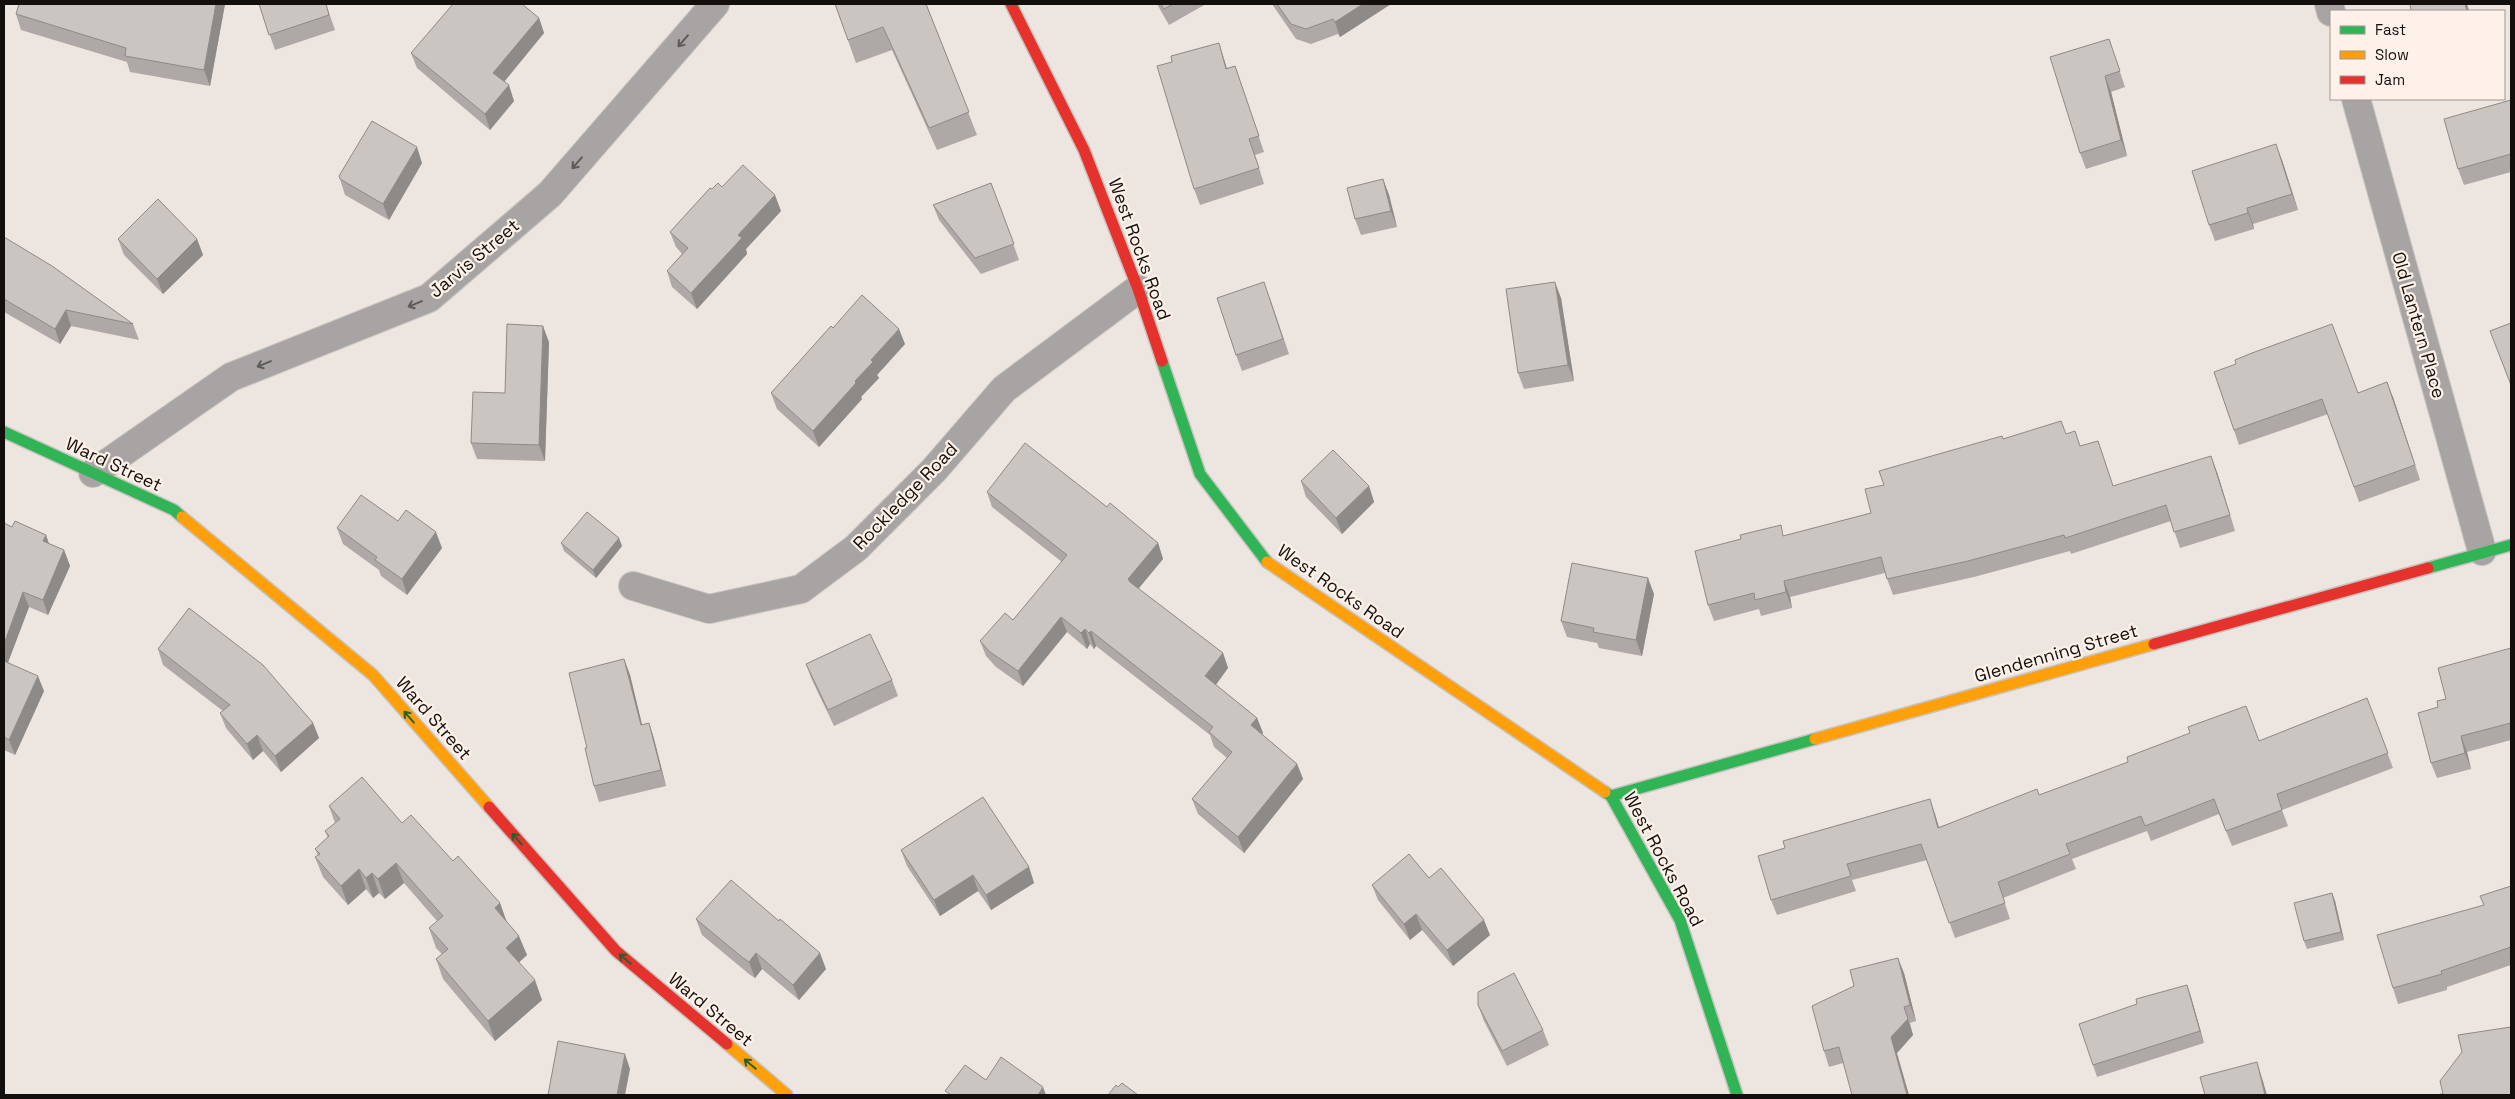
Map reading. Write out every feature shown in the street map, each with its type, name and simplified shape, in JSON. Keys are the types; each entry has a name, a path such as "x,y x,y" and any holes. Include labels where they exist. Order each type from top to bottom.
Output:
{"main road":[{"name":"West Rocks Road","path":"1011,4 1084,150 1138,290 1200,474 1270,566 1611,796 1680,920 1737,1095"},
{"name":"Ward Street","path":"4,432 174,510 373,675 616,951 787,1095"},
{"name":"Glendenning Street","path":"1611,796 2511,545"}],"street":[{"name":"Jarvis Street","path":"93,473 231,377 429,298 550,194 713,5"},
{"name":"Old Lantern Place","path":"2356,100 2482,552"},
{"name":"Rockledge Road","path":"634,586 708,608 801,588 856,548 934,470 1004,389 1138,290"}],"building":[{"path":"19,4 216,4 204,70 125,56 126,48 16,14"},
{"path":"259,4 326,4 329,15 269,35"},
{"path":"453,4 522,4 539,18 493,73 509,85 485,114 411,53"},
{"path":"835,4 926,4 969,112 929,128 883,27 848,40"},
{"path":"1161,4 1173,4 1164,9"},
{"path":"1277,4 1363,4 1335,22 1333,19 1306,29 1291,24"},
{"path":"2410,4 2465,4 2467,10 2411,10"},
{"path":"2109,39 2120,71 2105,76 2121,140 2080,153 2050,57"},
{"path":"1219,43 1226,69 1235,66 1259,136 1249,139 1259,168 1194,189 1157,66 1172,62 1171,56"},
{"path":"2511,100 2511,154 2458,169 2444,119"},
{"path":"372,121 417,147 383,204 340,179 339,176"},
{"path":"2276,144 2292,194 2247,208 2248,213 2209,225 2192,171"},
{"path":"743,165 775,195 738,235 742,238 691,293 667,271 688,248 670,232 710,188 712,189 718,183 722,187"},
{"path":"1383,179 1391,211 1355,219 1347,188"},
{"path":"991,183 1014,244 975,258 933,205"},
{"path":"158,199 197,239 157,279 118,239"},
{"path":"4,237 52,266 133,324 66,310 55,329 4,299"},
{"path":"1264,282 1283,339 1236,355 1217,298"},
{"path":"1555,282 1568,365 1518,373 1506,289"},
{"path":"862,295 899,329 871,360 873,362 855,381 856,383 813,431 771,393 831,326 833,328"},
{"path":"2511,323 2511,385 2490,331"},
{"path":"507,324 543,326 539,445 471,443 473,392 505,393"},
{"path":"2332,324 2358,393 2387,382 2415,465 2354,487 2322,399 2234,430 2214,372 2236,364 2235,360 2252,353"},
{"path":"2061,421 2066,434 2075,431 2080,446 2098,441 2113,486 2211,456 2230,515 2174,532 2166,505 2065,538 2064,535 1968,561 1887,579 1881,557 1784,581 1786,592 1755,600 1754,593 1708,605 1695,551 1741,539 1740,535 1781,525 1783,536 1871,513 1865,489 1884,485 1879,471 2002,436 2003,439"},
{"path":"1025,443 1107,507 1110,503 1158,543 1128,579 1223,653 1205,676 1257,718 1251,725 1297,764 1238,837 1192,799 1232,752 1209,732 1213,727 1091,631 1089,633 1085,629 1081,633 1061,617 1018,671 990,652 980,641 1005,613 1013,620 1067,555 987,492"},
{"path":"1333,450 1369,486 1336,518 1301,481"},
{"path":"361,495 398,521 406,510 436,532 402,579 375,560 377,557 337,528"},
{"path":"587,512 619,538 593,570 561,543"},
{"path":"15,521 46,535 43,541 64,550 43,600 23,592 4,644 4,523 12,527"},
{"path":"1572,563 1648,578 1636,640 1593,632 1594,628 1561,621"},
{"path":"189,608 263,665 313,723 275,756 257,735 247,744 220,713 230,705 158,649"},
{"path":"870,634 892,680 828,710 806,664"},
{"path":"2511,648 2511,723 2461,736 2465,753 2431,763 2418,713 2438,707 2437,701 2446,699 2438,668"},
{"path":"624,659 641,725 649,723 661,770 594,786 569,673"},
{"path":"4,661 38,676 9,740 4,737"},
{"path":"2367,698 2388,753 2277,794 2282,810 2226,831 2214,799 2145,826 2141,816 2066,844 2070,854 1998,882 2005,903 1949,923 1921,844 1847,864 1851,876 1771,900 1758,856 1785,848 1783,841 1930,799 1938,828 2037,789 2039,795 2128,762 2127,757 2190,733 2188,727 2246,706 2259,741"},
{"path":"362,777 402,823 411,815 453,861 458,856 500,903 495,908 519,936 506,948 535,980 488,1021 436,959 448,949 429,928 443,916 396,863 378,879 372,873 366,878 359,869 341,886 315,857 320,854 315,849 329,836 325,831 340,819 329,806"},
{"path":"983,797 1029,867 986,895 973,875 934,900 901,850"},
{"path":"1409,854 1429,878 1441,868 1484,920 1447,950 1416,914 1404,924 1372,885"},
{"path":"731,880 820,953 793,985 756,953 749,962 743,958 696,919"},
{"path":"2511,886 2511,947 2441,971 2442,974 2393,988 2377,935 2484,905 2480,896"},
{"path":"2332,893 2341,932 2304,941 2294,903"},
{"path":"1898,958 1910,1005 1904,1007 1908,1019 1891,1037 1907,1095 1852,1095 1839,1047 1824,1051 1812,1006 1854,986 1850,970"},
{"path":"1514,973 1543,1030 1502,1051 1478,1005 1478,992"},
{"path":"2187,985 2200,1031 2093,1065 2079,1024 2137,1004 2136,999"},
{"path":"2511,1027 2511,1095 2440,1094 2443,1094 2440,1081 2462,1052 2458,1035"},
{"path":"558,1041 625,1054 617,1095 548,1095"},
{"path":"1001,1057 1043,1087 1038,1095 951,1095 945,1091 965,1065 986,1080"},
{"path":"2257,1062 2265,1095 2205,1095 2200,1077"},
{"path":"1122,1083 1138,1095 1108,1095 1116,1085 1118,1087"}],"traffic: fast":[{"path":"1162,361 1200,474 1267,562"},
{"path":"4,432 174,510 182,517"},
{"path":"2428,568 2511,545"},
{"path":"1611,796 1815,739"},
{"path":"1605,792 1611,796 1680,920 1737,1095"}],"traffic: slow":[{"path":"182,517 373,675 489,807"},
{"path":"1267,562 1605,792"},
{"path":"1815,739 2154,644"},
{"path":"727,1044 787,1095"}],"traffic: jam":[{"path":"1011,4 1084,150 1138,289 1162,361"},
{"path":"2154,644 2428,568"},
{"path":"489,807 616,951 727,1044"}]}
